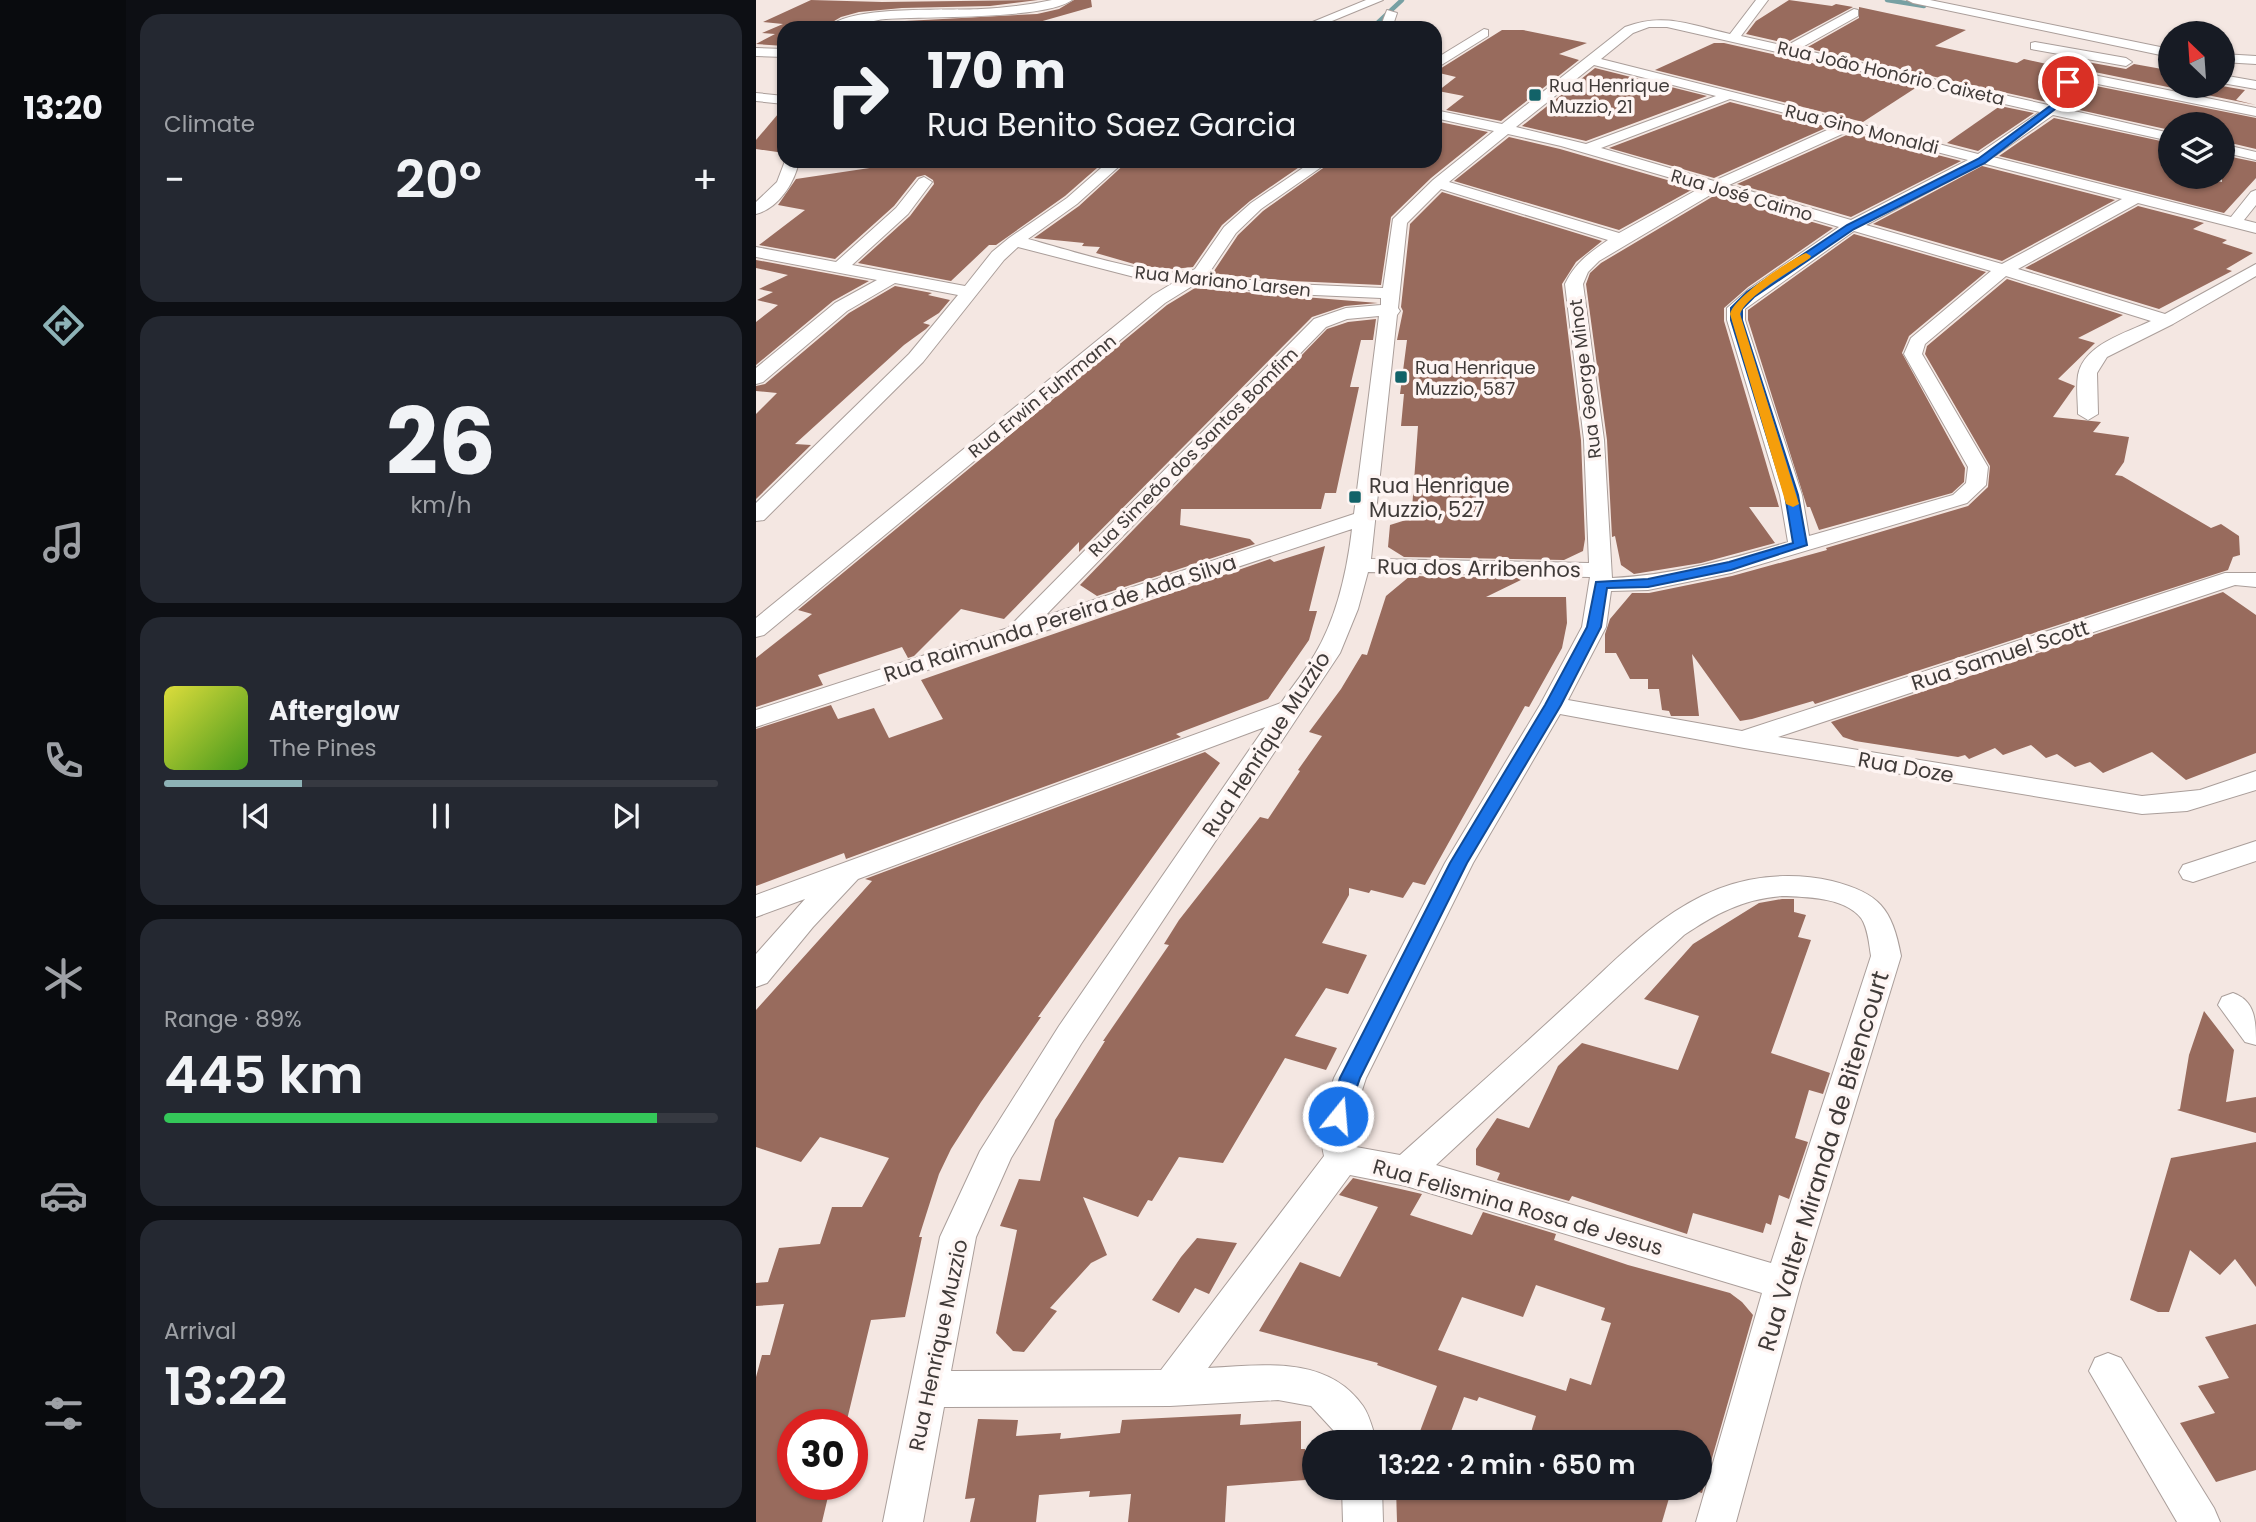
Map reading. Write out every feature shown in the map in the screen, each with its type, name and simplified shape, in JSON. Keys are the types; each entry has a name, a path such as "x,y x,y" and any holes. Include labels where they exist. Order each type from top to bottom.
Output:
{"street":[{"path":"855,21 871,16 1004,11 1066,0"},
{"path":"1329,21 1377,0"},
{"path":"1733,38 1762,0"},
{"path":"1913,0 2158,51"},
{"path":"1388,21 1391,13"},
{"path":"1790,49 1854,13"},
{"name":"Rua João Honório Caixeta","path":"1652,22 1790,49 2158,134"},
{"name":"Rua Henrique Muzzio","path":"903,1522 958,1237 997,1151 1070,1035 1328,653 1346,609 1359,565 1392,302 1399,222 1438,183 1590,60 1629,30 1652,22"},
{"path":"1442,60 1484,33"},
{"path":"2035,46 2143,65"},
{"path":"756,52 777,52"},
{"path":"2235,59 2256,60"},
{"name":"Rua Gino Monaldi","path":"1590,60 2256,228"},
{"path":"1800,545 1791,495 1735,314 1736,308 1750,295 1850,227 1982,161 2069,93 2070,87 2064,73 2256,112"},
{"path":"2235,81 2256,85"},
{"path":"1586,149 1730,95"},
{"path":"756,97 777,99"},
{"name":"Rua José Caimo","path":"1442,116 1586,149 2167,320"},
{"name":"Rua George Minot","path":"1600,577 1600,524 1594,440 1574,284 1580,270 1593,257 1621,239 1713,187 1848,126"},
{"path":"2235,151 2256,156"},
{"path":"756,209 780,191 790,168"},
{"path":"756,515 916,358 981,275 1015,241 1072,201 1110,168"},
{"name":"Rua Erwin Fuhrmann","path":"761,621 1159,299 1207,267 1238,222 1311,168"},
{"path":"838,268 902,211 924,182"},
{"path":"1438,183 1621,239"},
{"path":"2235,222 2256,195"},
{"name":"Rua dos Arribenhos","path":"1359,565 1600,577 1648,583 1731,566 1960,499 1976,485 1978,467 1913,354 1917,342 2004,270 2135,198"},
{"name":"Rua Mariano Larsen","path":"1015,241 1146,275 1319,291 1392,302"},
{"path":"756,252 969,292"},
{"path":"2088,414 2089,393 2086,376 2091,361 2100,353 2167,320 2256,269"},
{"path":"756,378 841,307 892,278"},
{"name":"Rua Simeão dos Santos Bomfim","path":"1014,633 1320,323 1336,315 1392,302"},
{"name":"Rua Raimunda Pereira de Ada Silva","path":"756,719 1365,518"},
{"name":"Rua Samuel Scott","path":"1744,740 2248,572"},
{"path":"1170,1388 1342,1159 1338,1141 1338,1116 1350,1078 1459,863 1553,705 1594,627 1600,577"},
{"name":"Rua Doze","path":"1553,705 1744,740 2142,805 2175,806 2221,794 2256,780"},
{"path":"756,906 1290,709"},
{"path":"2193,872 2256,851"},
{"path":"756,975 803,919 851,870"},
{"name":"Rua Valter Miranda de Bitencourt","path":"1406,1171 1653,944 1701,909 1735,894 1778,886 1819,888 1847,895 1866,904 1881,925 1886,956 1783,1283 1716,1522"},
{"path":"2234,1005 2256,1033"},
{"name":"Rua Felismina Rosa de Jesus","path":"1342,1159 1406,1171 1783,1283"},
{"path":"2108,1371 2200,1522"},
{"path":"927,1390 1170,1388 1278,1382 1321,1390 1350,1420 1353,1430"},
{"path":"1362,1500 1363,1522"}],"building":[{"path":"811,0 1038,0 990,6 859,12 834,21 763,22"},
{"path":"1074,0 1091,0 1092,7 1043,21 905,21 1037,14 1059,9"},
{"path":"1789,0 1853,7 1786,43 1746,34 1756,21"},
{"path":"1859,7 1966,30 1935,46 2017,63 2024,59 2056,66 2054,56 2126,69 2134,64 2158,68 2158,85 2065,66 2056,72 2060,91 2047,102 1806,48 1859,18"},
{"path":"777,27 777,46 756,44 775,34 762,33"},
{"path":"1502,30 1523,30 1587,43 1559,54 1579,60 1501,121 1446,110 1464,96 1442,92 1442,88 1456,77 1442,74 1442,68"},
{"path":"1714,43 1724,43 1917,87 1863,122 1655,70"},
{"path":"1595,68 1707,96 1586,141 1522,126"},
{"path":"2076,82 2226,112 2158,112 2158,127 2066,107 2078,95"},
{"path":"2235,88 2245,90 2236,100 2256,105 2222,98 2235,98"},
{"path":"1730,102 1828,127 1714,178 1609,148"},
{"path":"2000,106 2034,113 1978,151 1947,143"},
{"path":"2235,114 2256,118 2256,149 2235,144"},
{"path":"777,115 777,152 756,149 756,140"},
{"path":"2054,118 2158,140 2158,189 2235,189 2235,158 2256,162 2256,178 2224,213 1999,156"},
{"path":"1442,122 1488,132 1431,178 1391,217 1381,285 1212,274 1238,235 1263,211 1323,168 1442,168"},
{"path":"1851,133 1961,161 1851,217 1737,184"},
{"path":"1509,137 1695,188 1619,230 1454,181"},
{"path":"1982,166 2115,200 2002,261 1873,224"},
{"path":"870,168 1097,168 1065,196 996,245 989,245 951,281 858,263 910,216 934,184 933,180 925,175 917,177 894,206 835,259 759,245 805,210 778,205 796,179"},
{"path":"1120,168 1298,168 1250,201 1222,225 1193,267 1173,269 1141,266 1096,253 1100,247 1034,238 1079,206"},
{"path":"1442,192 1602,241 1576,262 1562,284 1581,440 1585,539 1583,551 1564,560 1404,557 1388,547 1390,525 1441,509 1412,509 1418,426 1401,426 1404,394 1400,394 1407,340 1397,340 1403,311 1401,307 1410,224"},
{"path":"1717,194 1833,228 1748,287 1724,308 1724,321 1779,507 1749,507 1775,543 1701,563 1634,574 1621,565 1615,536 1612,537 1607,440 1586,284 1590,273 1601,263"},
{"path":"2138,206 2204,223 2193,229 2227,240 2222,243 2253,253 2226,269 2232,271 2159,309 2025,268"},
{"path":"1854,234 1986,272 1909,336 1902,353 1965,468 1964,482 1952,493 1819,530 1810,507 1807,507 1748,320 1748,310"},
{"path":"756,260 869,281 833,301 756,365 756,322 778,305 757,300 773,292 759,289 788,275 756,268"},
{"path":"2007,279 2123,315 2078,338 2095,343 2058,379 2075,386 2053,417 2101,422 2093,432 2129,437 2124,462 2115,475 2122,476 2211,528 2221,524 2239,536 2240,555 2233,557 2228,570 1815,704 1813,701 1740,721 1692,654 1699,716 1671,716 1669,711 1662,710 1659,689 1648,689 1648,679 1630,679 1616,653 1605,653 1605,634 1610,619 1632,593 1649,593 1732,576 1827,550 1826,548 1968,506 1988,487 1990,466 1925,354 1927,346"},
{"path":"895,286 932,293 928,295 950,300 939,313 923,323 930,325 926,329 904,345 795,444 811,445 756,499 756,414 777,393 756,391 756,386 765,384 849,313"},
{"path":"1195,288 1378,303 1345,306 1312,317 1079,552 1079,542 1004,619 961,609 914,656 908,658 902,647 818,675 823,685 756,707 756,658 812,614 798,610 1167,305"},
{"path":"1376,319 1373,340 1361,340 1350,387 1359,387 1336,493 1325,493 1321,509 1181,509 1180,525 1250,539 1255,544 1097,596 1080,585 1327,329 1348,322"},
{"path":"1325,546 1309,611 1317,611 1309,640 1268,699 1176,734 1181,737 846,859 844,853 756,886 756,729 831,705 838,719 874,708 889,738 943,719 921,680 1270,559 1274,562"},
{"path":"1410,576 1525,578 1486,597 1566,597 1567,623 1562,648 1529,707 1525,706 1425,885 1413,882 1403,898 1349,888 1349,895 1322,943 1367,955 1348,994 1326,988 1295,1036 1337,1048 1326,1070 1285,1058 1223,1163 1179,1157 1152,1201 1148,1200 1138,1217 1083,1197 1107,1255 1091,1263 1050,1308 1057,1311 1024,1352 1013,1351 996,1333 1017,1230 1000,1226 1019,1179 1040,1181 1055,1120 1103,1041 1169,945 1164,944 1179,920 1260,817 1268,819 1300,771 1298,770 1322,736 1309,732 1341,689 1362,654 1367,655 1386,596"},
{"path":"2223,592 2256,615 2256,753 2186,780 2152,752 2103,773 2090,762 2075,767 2057,754 2046,758 2031,745 2003,755 1995,748 1969,759 1965,755 1958,757 1855,741 1843,737 1831,722"},
{"path":"1205,752 1220,763 1038,1017 1041,1017 951,1149 939,1174 919,1237 922,1237 905,1317 871,1320 850,1409 777,1409 777,1500 827,1500 822,1522 756,1522 756,1377 762,1355 770,1355 784,1304 756,1306 756,1283 768,1282 779,1248 820,1244 832,1207 862,1207 889,1158 820,1137 801,1162 756,1147 756,1010 872,881 865,879"},
{"path":"1794,899 1794,912 1806,915 1798,937 1811,940 1771,1053 1830,1073 1823,1094 1809,1090 1795,1138 1808,1142 1789,1199 1779,1195 1771,1225 1766,1223 1763,1233 1693,1213 1687,1234 1572,1196 1569,1201 1497,1180 1500,1173 1476,1165 1476,1149 1497,1118 1529,1128 1558,1066 1582,1043 1678,1070 1699,1016 1644,999 1693,944 1759,903"},
{"path":"2204,1011 2234,1050 2226,1102 2256,1097 2256,1133 2177,1110 2180,1109 2189,1055"},
{"path":"2256,1142 2256,1287 2235,1259 2220,1275 2190,1250 2169,1312 2158,1312 2130,1300 2171,1158"},
{"path":"1353,1178 1422,1194 1410,1215 1472,1235 1483,1212 1556,1234 1554,1240 1628,1265 1730,1293 1742,1302 1753,1315 1712,1458 1712,1430 1532,1430 1536,1416 1479,1397 1477,1401 1464,1397 1452,1430 1420,1430 1437,1386 1377,1365 1378,1363 1259,1331 1300,1262 1340,1277 1378,1207 1339,1195","holes":["1536,1285 1605,1308 1601,1320 1611,1323 1591,1385 1570,1378 1566,1391 1438,1350 1462,1297 1523,1317"]},
{"path":"1197,1238 1237,1243 1209,1294 1195,1288 1179,1313 1152,1300"},
{"path":"2256,1324 2256,1470 2216,1482 2180,1423 2215,1413 2198,1386 2229,1378 2205,1337"},
{"path":"1241,1414 1240,1425 1301,1421 1302,1480 1227,1486 1225,1522 1128,1522 1131,1494 1089,1497 1090,1491 1039,1495 1036,1522 970,1522 975,1498 965,1499 978,1419 1018,1420 1016,1436 1061,1433 1060,1439 1120,1433 1122,1420"},
{"path":"1396,1500 1668,1500 1662,1522 1397,1522"}],"waterway":[{"path":"1380,21 1402,0"},
{"path":"1887,0 1924,6"}],"slow traffic":[{"path":"1793,504 1735,314 1736,308 1750,295 1806,256"}],"place":[{"name":"Rua Henrique Muzzio, 21","path":"1535,95"},
{"name":"Rua Henrique Muzzio, 587","path":"1401,377"},
{"name":"Rua Henrique Muzzio, 527","path":"1355,497"}],"route":[{"path":"1338,1116 1350,1078 1459,863 1553,705 1594,627 1601,584 1648,583 1731,566 1800,545 1791,495 1736,320 1736,308 1750,295 1850,227 1933,183 1982,161 2060,102 2069,93 2068,82"}]}
